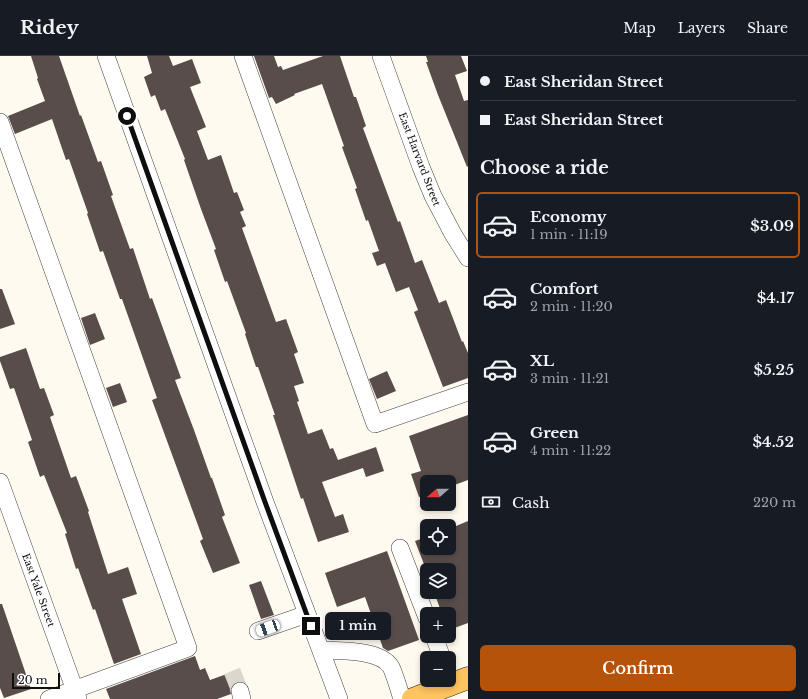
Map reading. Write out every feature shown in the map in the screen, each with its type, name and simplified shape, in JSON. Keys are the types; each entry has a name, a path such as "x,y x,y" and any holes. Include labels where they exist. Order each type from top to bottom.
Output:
{"main road":[{"path":"413,698 438,687"}],"street":[{"path":"106,56 262,495 339,699"},
{"path":"243,56 375,424 468,392"},
{"name":"East Harvard Street","path":"381,56 433,196 453,234 468,258"},
{"path":"0,122 188,648 76,694 49,699"},
{"name":"East Yale Street","path":"0,482 76,694"},
{"path":"400,548 423,607"},
{"path":"258,631 307,614"},
{"path":"321,650 344,650 370,654 387,662 413,698"}],"building":[{"path":"31,56 59,56 98,162 101,161 113,195 111,196 130,249 133,248 150,299 152,298 181,378 175,380 212,478 225,515 222,517 240,563 213,573 200,541 203,539 152,400 157,398 122,299 120,299 103,251 100,252 69,159 66,160 52,119 15,134 8,116 45,101"},
{"path":"147,56 169,56 173,66 192,59 201,83 190,87 206,127 197,131 208,160 221,155 234,193 237,192 244,210 240,212 246,226 242,228 276,322 286,319 298,352 294,354 304,383 294,386 299,401 297,402 308,434 322,429 330,449 333,448 338,460 376,447 384,471 366,477 363,468 322,482 335,517 343,514 349,532 318,542 303,498 301,499 273,415 275,415 258,367 256,367 245,334 246,333 227,281 225,282 214,250 216,249 184,160 185,159 165,109 161,111 155,95 151,97 144,77 152,73"},
{"path":"254,56 274,56 278,67 281,66 283,70 323,56 340,56 366,126 363,128 415,263 422,260 439,303 446,300 462,342 463,341 468,353 468,378 443,387 414,312 418,310 409,287 396,292 385,263 377,266 372,253 379,251 368,220 366,221 355,189 357,188 342,147 344,146 322,84 294,94 295,95 276,104 272,97 269,98"},
{"path":"426,56 461,56 467,71 455,75 464,101 468,100 467,167 438,95 426,62 428,62"},
{"path":"0,289 2,289 15,324 0,329"},
{"path":"95,313 105,339 90,345 81,318"},
{"path":"26,348 40,389 44,388 54,415 50,417 71,478 76,476 89,511 88,512 108,574 128,567 137,594 122,599 141,654 114,664 95,609 93,610 78,568 76,569 65,534 67,533 44,475 40,477 28,442 32,440 14,388 10,389 0,361 0,357"},
{"path":"387,371 396,391 377,399 369,379"},
{"path":"120,383 127,402 113,407 106,388"},
{"path":"468,415 468,480 456,484 456,475 420,475 419,497 411,474 421,471 409,436"},
{"path":"468,521 468,623 456,627 456,607 439,607 437,599 456,599 456,563 424,563 420,555 456,555 456,526"},
{"path":"420,539 420,554 415,541"},
{"path":"387,551 419,640 388,651 383,648 365,597 337,607 325,573"},
{"path":"261,581 274,615 261,619 249,585"},
{"path":"0,604 2,604 31,689 4,698 0,688"},
{"path":"195,656 200,670 205,668 210,680 238,670 242,681 237,681 233,684 230,689 231,694 217,699 110,699 106,689"}],"tunnel":[{"path":"232,671 240,691"}],"route":[{"path":"127,116 311,626"}]}
